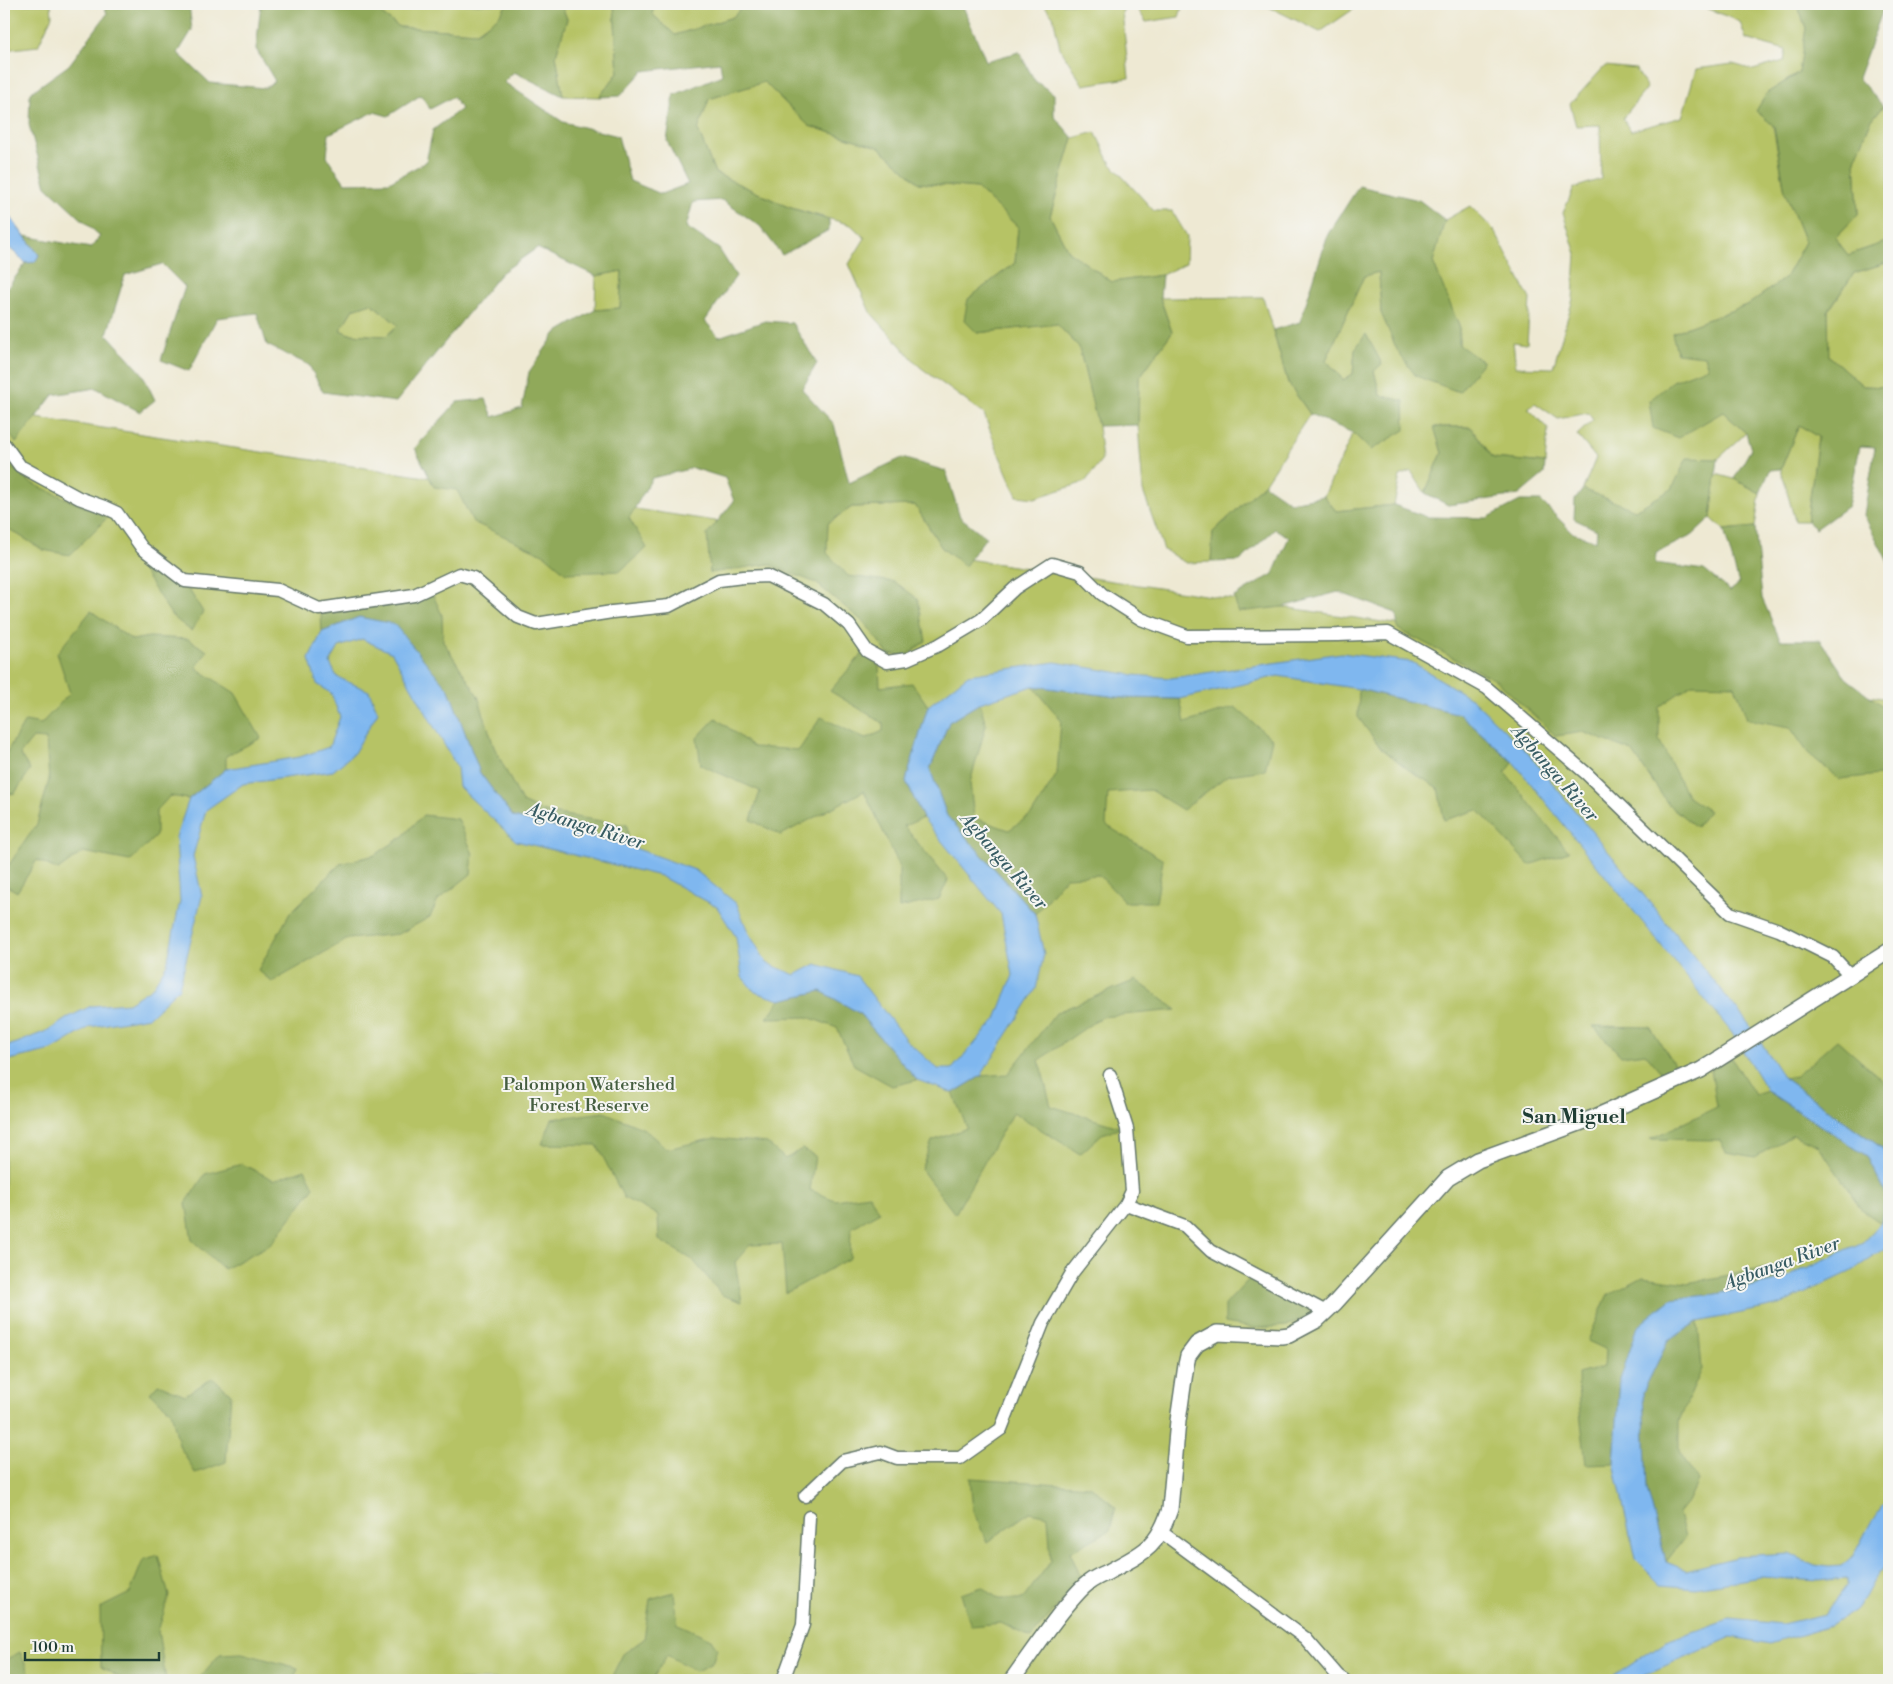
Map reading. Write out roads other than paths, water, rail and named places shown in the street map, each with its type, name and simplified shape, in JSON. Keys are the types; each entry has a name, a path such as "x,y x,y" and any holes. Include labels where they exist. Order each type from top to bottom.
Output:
{"main road":[{"path":"1012,1680 1047,1630 1088,1582 1149,1548 1160,1531 1170,1509 1178,1421 1188,1356 1197,1344 1218,1332 1281,1336 1302,1329 1326,1312 1448,1178 1461,1169 1478,1160 1593,1118 1701,1070 1889,952"}],"street":[{"path":"4,444 20,466 79,498 117,513 142,548 185,580 278,590 319,609 414,594 459,574 473,578 518,617 536,624 612,612 669,606 719,580 743,576 768,576 824,604 849,625 867,651 887,662 907,659 939,645 981,620 1015,588 1052,564 1080,572 1102,594 1141,619 1188,636 1388,633 1487,688 1588,774 1730,913 1779,930 1833,957 1850,975"},
{"path":"805,1496 842,1461 881,1452 897,1458 960,1458 1001,1428 1043,1323 1072,1273 1126,1204 1132,1190 1127,1129 1110,1075"},
{"path":"1126,1204 1185,1226 1211,1251 1326,1312"},
{"path":"783,1680 803,1625 809,1517"},
{"path":"1160,1531 1305,1638 1338,1676 1344,1680"}],"water":[{"path":"4,209 39,255 35,262 26,263 4,243"},
{"path":"359,617 394,624 449,690 480,773 513,817 629,846 695,870 737,904 748,932 767,963 795,975 816,964 857,976 906,1040 938,1069 952,1069 996,1019 1013,975 1001,914 923,818 906,781 928,706 968,675 1055,662 1133,675 1171,678 1341,653 1412,662 1472,699 1527,752 1748,1023 1784,1078 1882,1148 1889,1160 1889,1246 1850,1272 1780,1305 1698,1322 1668,1341 1643,1392 1647,1489 1666,1562 1686,1570 1737,1557 1790,1554 1815,1565 1841,1566 1853,1556 1871,1522 1889,1499 1889,1560 1877,1575 1856,1609 1831,1626 1770,1644 1732,1637 1635,1680 1608,1680 1666,1641 1729,1619 1782,1624 1825,1614 1847,1585 1847,1578 1818,1581 1760,1577 1696,1588 1661,1585 1635,1559 1614,1463 1620,1380 1638,1326 1671,1299 1717,1294 1780,1280 1863,1242 1881,1223 1886,1194 1867,1156 1767,1091 1732,1033 1514,763 1460,714 1359,689 1278,676 1180,699 1125,698 1033,686 980,703 949,722 930,769 947,816 1035,914 1044,954 1036,989 981,1076 953,1093 917,1080 859,1013 821,991 780,1000 755,992 742,977 736,937 717,907 660,876 516,841 459,787 457,767 392,653 362,639 339,647 330,663 337,677 369,691 378,712 354,753 333,771 243,784 206,810 193,856 202,896 179,988 149,1017 90,1027 52,1050 13,1059 4,1063 4,1047 51,1029 91,1006 128,1003 152,988 167,964 180,901 176,837 189,799 226,769 300,757 329,747 340,717 331,693 317,684 309,659 322,632"}],"district":[{"name":"San Miguel","path":"1574,1117"}],"water label":[{"name":"Agbanga River","path":"1555,773"},
{"name":"Agbanga River","path":"586,826"},
{"name":"Agbanga River","path":"1004,861"},
{"name":"Agbanga River","path":"1782,1263"}],"park label":[{"name":"Palompon Watershed Forest Reserve","path":"589,1094"}]}
